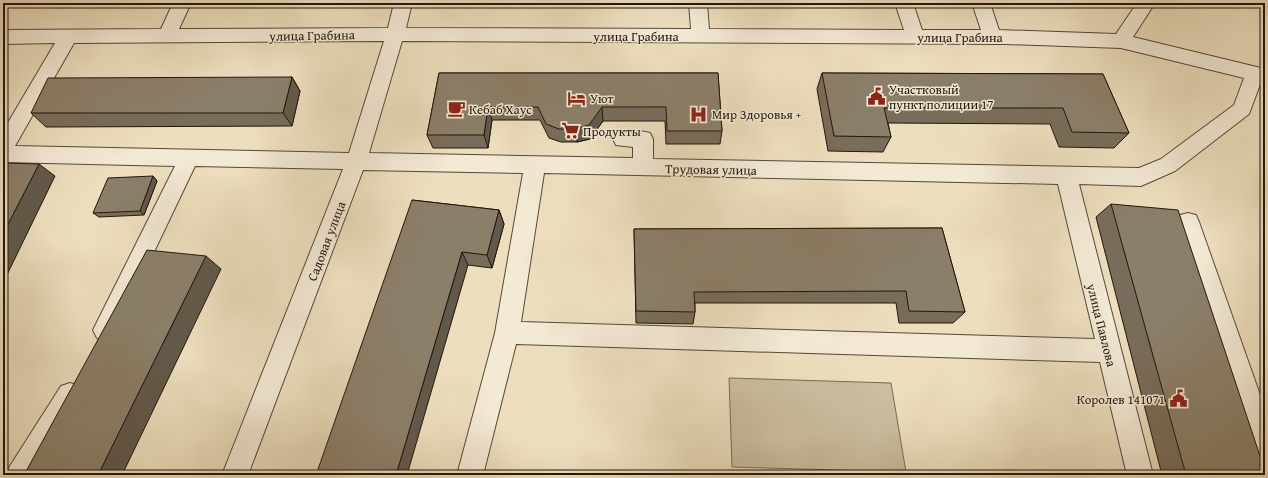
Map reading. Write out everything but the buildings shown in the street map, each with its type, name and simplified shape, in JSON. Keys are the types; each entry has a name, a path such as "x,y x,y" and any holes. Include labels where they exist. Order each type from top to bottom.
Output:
{"street":[{"path":"166,37 182,3"},
{"name":"Садовая улица","path":"235,475 356,162 395,35 403,3"},
{"path":"698,3 701,36"},
{"path":"904,3 914,36"},
{"path":"981,3 992,37"},
{"path":"1121,41 1146,3"},
{"name":"улица Грабина","path":"3,37 395,35 992,37 1121,41 1260,75"},
{"path":"3,149 68,37"},
{"name":"Трудовая улица","path":"3,154 1141,177 1168,165 1242,109 1260,75"},
{"path":"623,139 643,139 643,167"},
{"path":"94,352 189,158"},
{"path":"470,475 507,333 535,165"},
{"name":"улица Павлова","path":"1066,175 1108,351 1140,475"},
{"path":"1188,222 1265,446"},
{"path":"507,333 1108,351"},
{"path":"19,475 80,380"}],"shaded area":[{"path":"729,378 891,383 906,472 732,467"}],"place":[{"name":"Участковый пункт полиции 17","path":"876,96"},
{"name":"Уют","path":"577,98"},
{"name":"Кебаб Хаус","path":"456,109"},
{"name":"Мир Здоровья +","path":"699,114"},
{"name":"Продукты","path":"570,131"},
{"name":"Королев 141071","path":"1178,399"}]}
